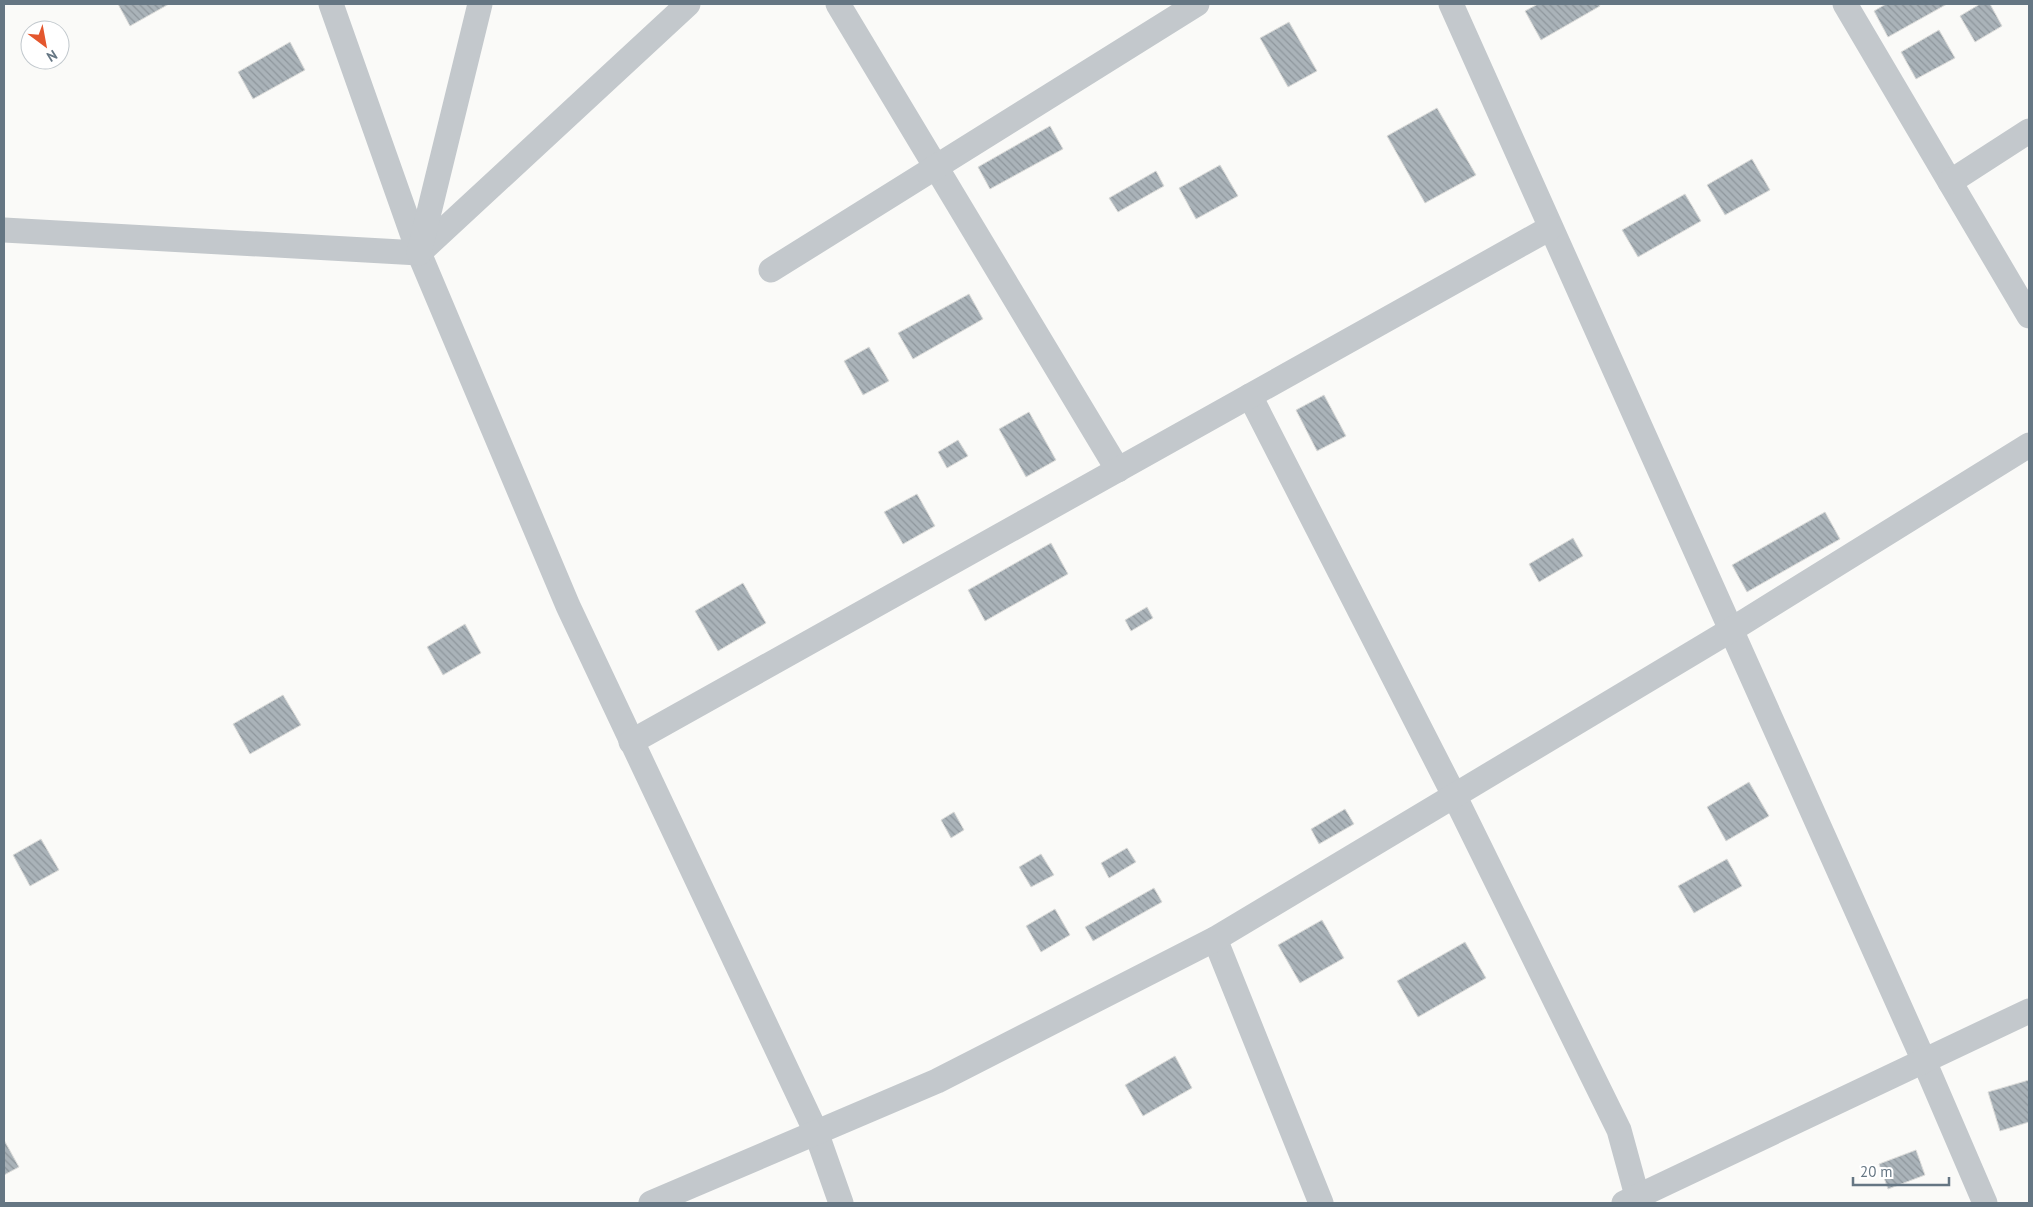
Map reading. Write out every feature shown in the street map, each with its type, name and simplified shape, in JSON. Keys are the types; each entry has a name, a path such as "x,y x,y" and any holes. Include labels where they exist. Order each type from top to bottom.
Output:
{"street":[{"path":"331,4 419,253 568,606 816,1132 841,1203"},
{"path":"419,253 480,4"},
{"path":"4,230 419,253 688,4"},
{"path":"838,4 1118,470"},
{"path":"770,270 1197,4"},
{"path":"1451,4 1924,1061 1985,1203"},
{"path":"1845,4 2029,316"},
{"path":"1950,182 2029,131"},
{"path":"631,742 1550,228"},
{"path":"1250,396 1454,795 1619,1130 1633,1201 2029,1011"},
{"path":"652,1203 937,1081 1215,939 1731,630 2029,445"},
{"path":"1215,939 1321,1203"}],"building":[{"path":"118,4 169,4 130,26"},
{"path":"1538,4 1599,4 1600,6 1541,40 1525,11"},
{"path":"1886,4 1947,4 1888,37 1874,11"},
{"path":"1980,4 1990,4 2002,26 1975,42 1960,16"},
{"path":"1289,22 1317,71 1288,87 1260,38"},
{"path":"1939,30 1955,58 1916,79 1901,52"},
{"path":"290,42 305,70 253,99 238,72"},
{"path":"1437,108 1476,175 1425,203 1387,136"},
{"path":"1050,126 1063,149 990,189 978,167"},
{"path":"1752,159 1770,190 1725,215 1707,185"},
{"path":"1220,165 1238,196 1196,219 1179,188"},
{"path":"1156,171 1164,186 1118,212 1109,198"},
{"path":"1685,194 1701,221 1638,257 1622,230"},
{"path":"969,294 983,319 913,359 898,333"},
{"path":"869,347 889,381 863,395 844,361"},
{"path":"1324,395 1346,436 1317,451 1296,410"},
{"path":"1029,412 1056,460 1026,477 999,429"},
{"path":"958,440 968,456 947,468 938,452"},
{"path":"917,494 935,526 903,544 884,512"},
{"path":"1825,512 1840,539 1747,592 1732,565"},
{"path":"1573,538 1583,556 1539,582 1529,564"},
{"path":"1051,543 1068,574 985,621 968,590"},
{"path":"743,583 766,623 718,651 695,611"},
{"path":"1147,607 1153,618 1131,631 1125,620"},
{"path":"465,624 481,653 443,675 427,647"},
{"path":"283,695 301,725 250,754 233,724"},
{"path":"1749,782 1769,816 1726,841 1707,807"},
{"path":"1345,809 1354,824 1319,844 1311,829"},
{"path":"954,812 964,830 951,838 941,820"},
{"path":"41,839 59,870 30,886 13,855"},
{"path":"1127,848 1136,862 1109,878 1101,863"},
{"path":"1041,854 1054,875 1031,887 1019,867"},
{"path":"1727,859 1742,886 1694,913 1678,886"},
{"path":"1154,888 1162,902 1093,941 1085,927"},
{"path":"1055,909 1070,935 1041,952 1026,926"},
{"path":"1322,920 1344,958 1300,983 1278,945"},
{"path":"1465,942 1486,978 1418,1017 1397,981"},
{"path":"1175,1056 1192,1088 1143,1116 1125,1085"},
{"path":"2029,1080 2029,1122 2000,1131 1988,1092"},
{"path":"4,1140 19,1167 4,1175"},
{"path":"1916,1150 1925,1175 1888,1189 1879,1164"}]}
